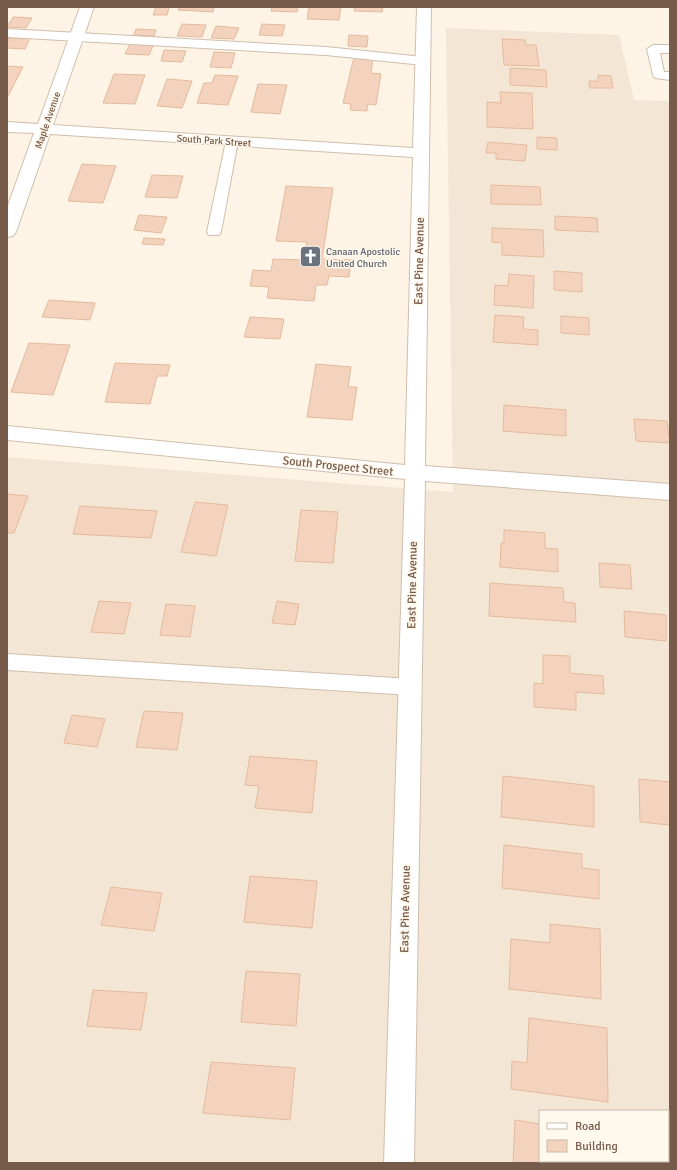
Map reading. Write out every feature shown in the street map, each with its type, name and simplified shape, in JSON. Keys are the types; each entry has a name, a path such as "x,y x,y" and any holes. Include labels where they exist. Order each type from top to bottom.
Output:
{"street":[{"name":"Maple Avenue","path":"7,232 11,210 43,130 87,7"},
{"name":"East Pine Avenue","path":"399,1163 411,687 424,7"},
{"name":"South Park Street","path":"7,127 421,153"},
{"name":"South Prospect Street","path":"7,433 414,473 670,492"}],"lane":[{"path":"7,33 326,51 423,61"},
{"path":"670,49 653,49 659,75 670,76"},
{"path":"214,232 232,142"},
{"path":"7,662 411,687"}],"shaded area":[{"path":"446,28 619,35 634,100 670,101 670,1163 7,1163 7,457 453,492"}],"building":[{"path":"156,7 169,7 167,15 153,15"},
{"path":"180,7 214,7 213,12 178,10"},
{"path":"272,7 298,7 297,12 271,11"},
{"path":"309,7 341,7 339,20 307,19"},
{"path":"355,7 383,7 382,12 354,11"},
{"path":"13,17 32,18 26,28 7,27"},
{"path":"182,24 206,25 202,37 177,36"},
{"path":"262,24 285,25 282,36 259,35"},
{"path":"216,26 239,28 234,39 211,38"},
{"path":"136,29 156,30 154,36 134,35"},
{"path":"349,35 368,36 367,47 348,46"},
{"path":"8,38 30,38 25,49 7,48"},
{"path":"502,39 525,40 526,45 536,45 539,66 504,65"},
{"path":"130,44 153,46 149,55 125,54"},
{"path":"164,50 186,51 182,62 161,61"},
{"path":"214,52 235,53 231,68 210,67"},
{"path":"354,57 373,58 371,73 381,74 376,105 368,104 367,111 350,110 351,104 343,103"},
{"path":"7,66 23,67 8,96 7,96"},
{"path":"510,68 546,70 547,87 510,85"},
{"path":"114,74 145,75 135,104 103,103"},
{"path":"215,75 238,76 228,105 197,103 204,83 212,83"},
{"path":"598,75 611,76 613,88 590,88 589,81 598,81"},
{"path":"167,79 192,81 182,108 157,106"},
{"path":"258,84 287,85 280,114 251,112"},
{"path":"500,92 532,93 533,129 487,127 487,102 501,103"},
{"path":"537,137 557,138 557,150 537,149"},
{"path":"488,142 527,145 525,161 496,159 496,153 486,153"},
{"path":"82,164 116,166 103,203 68,201"},
{"path":"152,175 183,176 177,198 145,197"},
{"path":"491,185 540,187 541,205 491,204"},
{"path":"286,186 333,188 322,259 351,260 349,277 329,276 327,285 316,285 314,301 267,298 269,287 250,286 253,270 271,271 273,259 304,260 307,242 276,241"},
{"path":"139,215 167,217 161,233 134,230"},
{"path":"555,216 597,218 598,232 555,230"},
{"path":"492,228 543,230 544,257 502,255 502,243 492,242"},
{"path":"144,238 165,239 163,245 142,244"},
{"path":"554,271 582,273 582,292 554,290"},
{"path":"509,274 534,276 533,308 494,305 495,285 508,286"},
{"path":"49,300 95,303 90,320 42,317"},
{"path":"495,315 524,317 523,329 538,330 538,345 493,342"},
{"path":"561,316 589,318 589,335 561,333"},
{"path":"250,317 284,319 280,339 244,337"},
{"path":"29,343 70,345 53,395 11,392"},
{"path":"115,363 170,365 167,376 157,376 150,404 105,402"},
{"path":"316,364 351,367 348,387 357,387 352,420 307,417"},
{"path":"504,405 566,410 566,436 503,431"},
{"path":"634,419 667,421 670,443 636,441"},
{"path":"7,494 28,496 14,533 7,533"},
{"path":"195,502 228,505 216,556 181,552"},
{"path":"80,506 157,511 151,538 73,534"},
{"path":"301,510 338,512 333,563 295,561"},
{"path":"504,530 545,533 545,548 558,549 558,572 500,567 501,543 504,543"},
{"path":"599,563 630,565 632,589 600,587"},
{"path":"490,583 563,588 564,602 575,603 576,622 489,616"},
{"path":"99,601 131,603 124,634 91,632"},
{"path":"277,601 299,604 295,625 272,623"},
{"path":"166,604 195,606 190,637 160,635"},
{"path":"624,611 666,615 666,641 625,637"},
{"path":"543,655 570,656 570,673 603,676 604,694 576,692 576,710 534,707 534,683 543,684"},
{"path":"144,711 183,713 177,750 136,747"},
{"path":"72,715 105,719 97,747 64,743"},
{"path":"250,756 317,761 312,813 255,808 259,786 245,785"},
{"path":"503,776 594,786 594,827 501,817"},
{"path":"639,779 670,782 670,825 640,822"},
{"path":"504,845 582,854 582,868 599,870 599,899 502,888"},
{"path":"250,876 317,881 312,928 244,922"},
{"path":"111,887 162,893 154,931 101,925"},
{"path":"550,924 600,929 601,999 509,989 511,939 550,943"},
{"path":"246,971 300,974 296,1026 241,1022"},
{"path":"93,990 147,993 141,1030 87,1026"},
{"path":"529,1018 607,1028 608,1102 511,1089 512,1061 527,1063"},
{"path":"211,1062 295,1068 290,1120 203,1113"},
{"path":"515,1120 539,1124 539,1162 611,1162 611,1163 513,1163"}],"place":[{"name":"Canaan Apostolic United Church","path":"310,257"}]}
